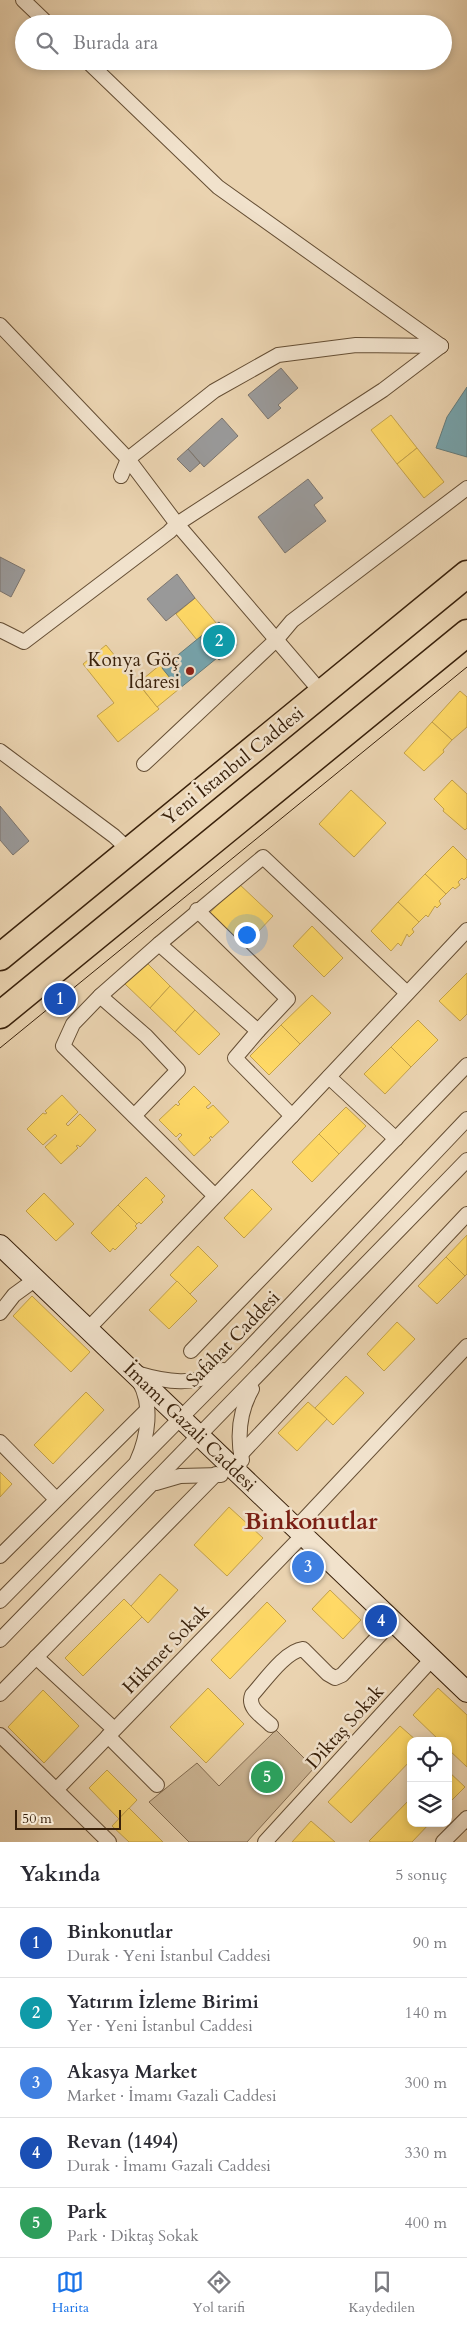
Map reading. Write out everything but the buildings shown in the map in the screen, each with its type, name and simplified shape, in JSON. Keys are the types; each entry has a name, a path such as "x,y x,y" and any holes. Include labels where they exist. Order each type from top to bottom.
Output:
{"highway":[{"name":"Yeni İstanbul Caddesi","path":"0,957 467,574"},
{"path":"0,1015 467,633"}],"street":[{"path":"23,0 39,15"},
{"path":"96,70 218,187 441,346"},
{"path":"0,325 128,459 176,524 322,693"},
{"path":"121,476 128,459 214,391 278,356 356,345 441,346"},
{"path":"0,630 24,642 169,532 176,524 383,390 441,346"},
{"path":"144,764 276,640 292,621 467,488"},
{"path":"0,751 114,836 130,851"},
{"path":"215,1196 63,1046 73,1024 100,996 197,910 263,857 407,993"},
{"path":"197,910 288,999 235,1058 292,1116"},
{"path":"88,1329 467,930"},
{"path":"159,944 258,1031"},
{"path":"100,996 146,1036 178,1070 134,1116"},
{"path":"190,1352 467,1065"},
{"path":"329,1077 396,1139"},
{"name":"Safahat Caddesi","path":"0,1601 182,1419 467,1120"},
{"path":"0,1640 259,1376 467,1160"},
{"path":"241,1454 467,1214"},
{"name":"İmamı Gazali Caddesi","path":"0,1245 467,1692"},
{"path":"0,1313 14,1295 36,1280"},
{"name":"Hikmet Sokak","path":"56,1790 299,1531 467,1346"},
{"path":"133,1372 165,1381 191,1382 217,1374 238,1360"},
{"path":"133,1372 142,1388 147,1410 145,1436 135,1466"},
{"path":"248,1482 241,1454 239,1424 248,1397 259,1376"},
{"path":"0,1556 147,1410"},
{"path":"0,1442 56,1499"},
{"path":"152,1485 180,1476 216,1474 248,1482"},
{"path":"0,1694 216,1474"},
{"path":"271,1725 252,1707 250,1701 252,1695 295,1650 303,1649 328,1674 335,1678 342,1675 393,1621"},
{"path":"36,1657 111,1733 157,1785"},
{"name":"Diktaş Sokak","path":"265,1842 432,1658"},
{"path":"0,1735 109,1842"},
{"path":"443,1842 467,1818"}],"shaded area":[{"path":"276,1730 314,1768 247,1842 189,1842 149,1802 197,1763 219,1786"}],"tram line":[{"path":"0,1048 467,667"}],"place":[{"name":"Yatırım İzleme Birimi","path":"219,641"},
{"name":"Konya Göç İdaresi","path":"190,671"},
{"name":"Binkonutlar","path":"60,999"},
{"name":"Akasya Market","path":"308,1567"},
{"name":"Revan (1494)","path":"381,1621"},
{"name":"Park","path":"267,1777"}],"district":[{"name":"Binkonutlar","path":"311,1521"}]}
